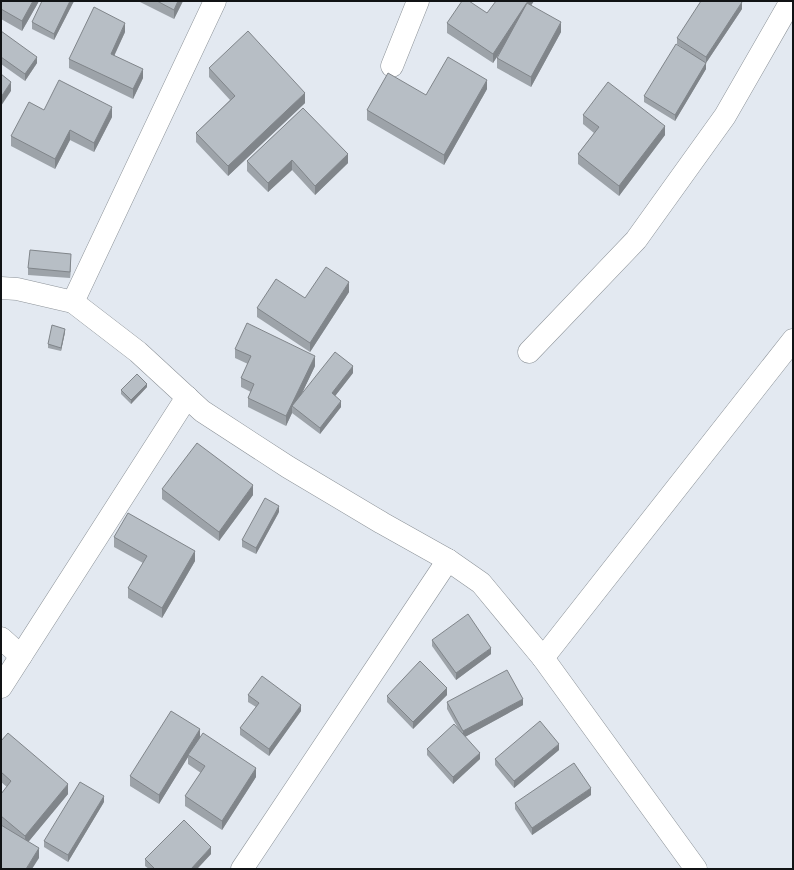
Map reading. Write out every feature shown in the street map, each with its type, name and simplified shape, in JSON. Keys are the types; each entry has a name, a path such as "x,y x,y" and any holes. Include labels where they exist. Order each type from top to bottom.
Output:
{"street":[{"path":"73,302 215,1"},
{"path":"392,66 418,1"},
{"path":"529,352 636,240 725,116 791,1"},
{"path":"1,288 17,289 73,302 138,352 202,411 288,467 448,560 481,583 542,658 696,869"},
{"path":"542,658 793,340"},
{"path":"1,687 187,397"},
{"path":"242,869 448,560"},
{"path":"1,638 21,656"}],"building":[{"path":"1,1 33,1 22,21 1,9"},
{"path":"42,1 70,1 54,34 32,22"},
{"path":"157,1 178,1 174,10"},
{"path":"462,1 469,1 487,13 496,1 528,1 493,54 447,23"},
{"path":"701,1 742,2 706,57 677,38"},
{"path":"527,3 561,22 531,77 497,58"},
{"path":"94,7 125,23 111,54 143,69 133,89 69,59"},
{"path":"1,31 37,57 25,74 1,57"},
{"path":"248,31 305,93 228,166 196,133 235,96 209,68"},
{"path":"676,44 706,63 675,115 644,96"},
{"path":"448,57 487,80 444,155 367,110 388,73 426,95"},
{"path":"1,74 11,82 1,97"},
{"path":"59,80 112,107 94,143 70,130 55,159 11,136 29,102 44,110"},
{"path":"608,82 665,126 619,186 578,154 599,127 583,115"},
{"path":"303,108 348,154 315,186 292,160 268,183 247,161"},
{"path":"30,250 71,254 70,272 28,268"},
{"path":"326,267 349,282 310,343 257,308 276,279 305,298"},
{"path":"247,323 315,356 286,416 248,398 254,384 241,378 251,356 235,349"},
{"path":"52,325 65,329 61,348 48,344"},
{"path":"335,352 353,366 332,393 341,401 320,428 292,406"},
{"path":"137,374 147,384 131,400 121,390"},
{"path":"197,443 253,485 219,532 162,489"},
{"path":"265,498 279,506 256,548 242,540"},
{"path":"128,513 195,551 162,608 128,588 147,556 114,537"},
{"path":"468,614 491,648 456,673 432,640"},
{"path":"420,661 447,688 413,722 387,696"},
{"path":"507,670 523,699 463,731 447,702"},
{"path":"262,676 301,705 269,749 240,728 259,703 248,695"},
{"path":"171,711 200,729 159,795 130,776"},
{"path":"540,721 559,744 514,781 495,759"},
{"path":"454,724 480,753 453,777 427,749"},
{"path":"8,733 68,784 25,836 1,816 1,794 11,781 1,772 1,741"},
{"path":"203,733 256,768 222,821 185,796 205,766 188,755"},
{"path":"574,763 591,788 532,828 515,803"},
{"path":"80,782 104,796 68,855 44,841"},
{"path":"184,820 211,847 191,869 155,869 145,859"},
{"path":"1,825 39,848 26,869 1,869"}]}
